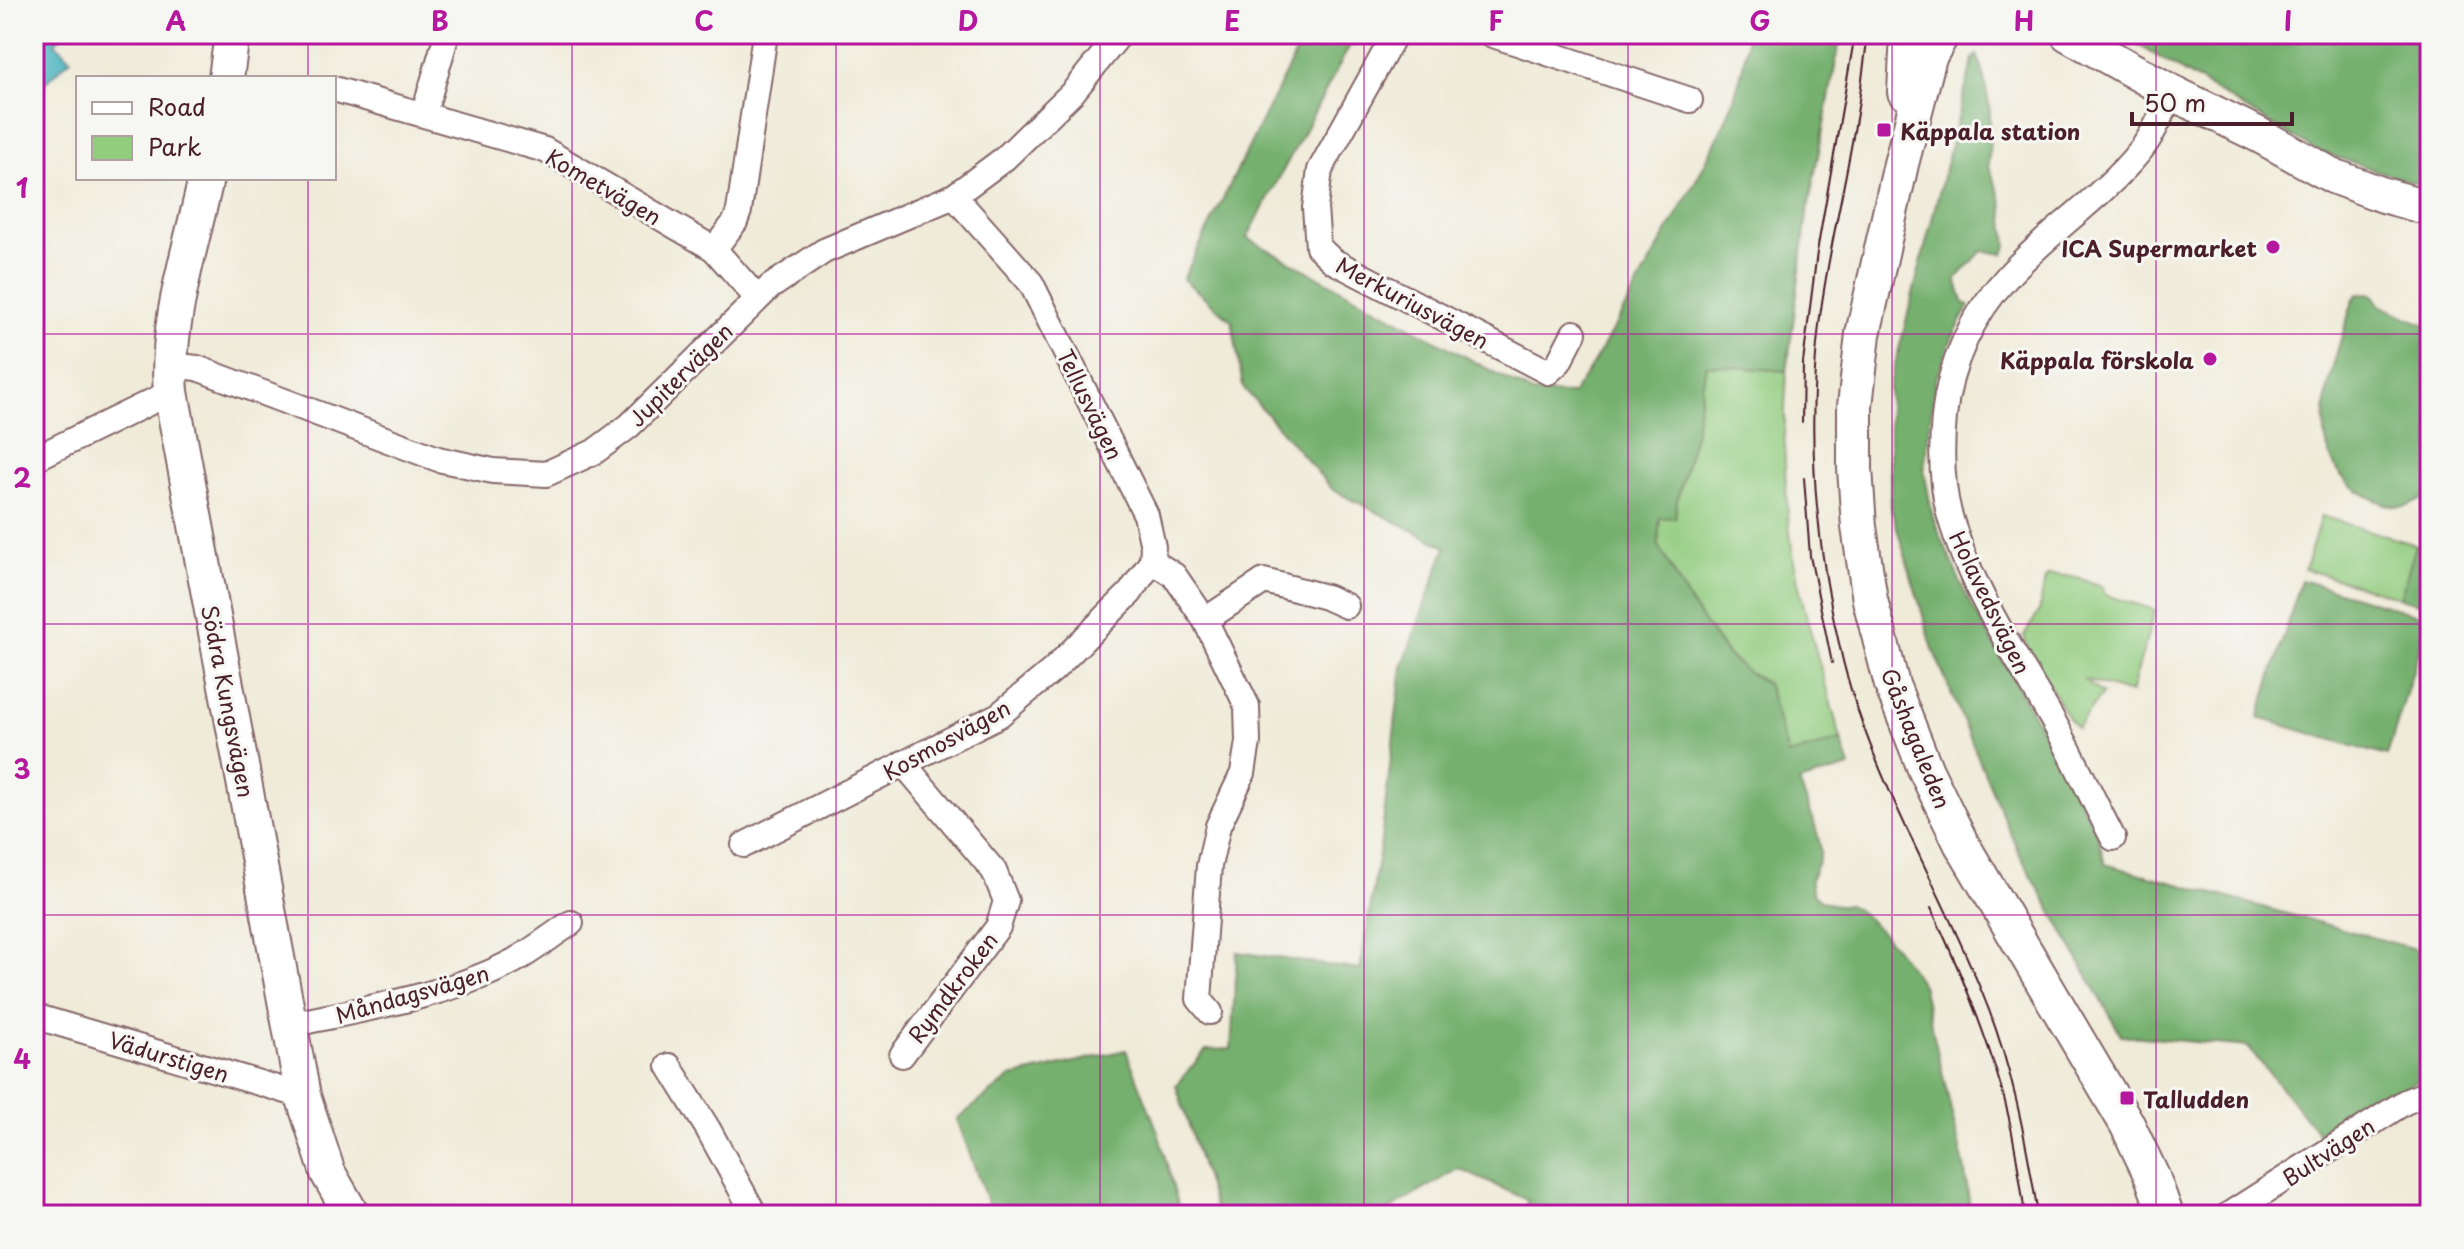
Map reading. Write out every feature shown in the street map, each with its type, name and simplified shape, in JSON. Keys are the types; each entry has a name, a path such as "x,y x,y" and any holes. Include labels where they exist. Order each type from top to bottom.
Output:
{"street":[{"path":"226,76 232,34"},
{"path":"424,113 447,34"},
{"path":"714,249 735,222 739,211 765,34"},
{"name":"Jupitervägen","path":"170,379 197,368 438,459 493,471 546,474 594,452 629,426 757,298 824,251 954,196 1005,158 1073,92 1120,34"},
{"name":"Merkuriusvägen","path":"1395,34 1320,170 1315,208 1318,247 1333,261 1548,372 1559,362 1574,333"},
{"path":"1490,34 1690,100"},
{"name":"Gåshagaleden","path":"1901,164 1908,34"},
{"name":"Gåshagaleden","path":"1942,34 1929,57 1901,164 1863,334 1855,406 1855,468 1859,527 1870,600 1906,724 1961,843 2127,1124 2166,1215"},
{"path":"2067,36 2333,176 2430,208"},
{"name":"Kometvägen","path":"336,90 545,150 714,249 757,298"},
{"name":"Holavedsvägen","path":"2113,838 2061,736 2002,634 1966,559 1948,511 1942,472 1942,440 1950,375 1979,312 2027,257 2139,153 2156,126 2171,92"},
{"name":"Södra Kungsvägen","path":"206,180 175,324 170,379 303,1096 328,1173 352,1215"},
{"name":"Tellusvägen","path":"954,196 1031,283 1146,515 1153,547 1152,561"},
{"path":"34,459 170,379"},
{"path":"1152,561 1174,575 1205,620 1247,706 1248,742 1243,773 1218,826 1209,866 1199,999 1210,1012"},
{"name":"Kosmosvägen","path":"744,845 999,715 1053,670 1130,593 1152,561"},
{"path":"1205,620 1264,581 1326,597 1346,606"},
{"name":"Rymdkroken","path":"902,1055 998,927 1006,901 994,871 903,763"},
{"name":"Måndagsvägen","path":"289,1025 400,1001 480,977 516,960 571,923"},
{"name":"Vädurstigen","path":"34,1016 303,1096"},
{"path":"669,1066 755,1215"},
{"name":"Bultvägen","path":"2228,1215 2405,1102 2430,1092"}],"green space":[{"path":"1305,34 1356,34 1247,238 1532,393 1573,394 1616,324 1714,147 1736,91 1747,34 1841,34 1807,215 1787,371 1706,365 1675,518 1660,518 1658,544 1690,603 1727,655 1747,672 1767,683 1788,755 1841,740 1850,767 1799,782 1820,847 1819,860 1812,876 1812,891 1827,903 1848,904 1870,920 1898,951 1922,985 1964,1166 1971,1215 1523,1215 1528,1200 1459,1169 1380,1215 1217,1215 1176,1085 1206,1050 1231,1049 1237,952 1360,970 1381,841 1402,667 1446,547 1333,490 1243,387 1232,321 1183,279"},
{"path":"2120,34 2430,34 2430,188 2315,150"},
{"path":"1977,55 1990,109 1989,166 2002,202 2007,246 2004,254 1982,251 1956,279 1963,302 1969,306 1952,338 1935,382 1924,470 1933,518 1965,593 2076,791 2098,837 2105,864 2430,953 2430,1075 2318,1133 2248,1047 2121,1035 2018,851 1933,649 1891,508 1889,388 1973,59"},
{"path":"2373,294 2381,306 2430,327 2430,494 2406,506 2377,501 2345,479 2331,458 2325,433 2325,407 2337,351 2353,300 2357,295"},
{"path":"1706,365 1787,371 1786,479 1790,534 1799,586 1841,740 1788,755 1767,683 1747,672 1727,654 1690,603 1658,544 1660,518 1675,518"},
{"path":"2321,516 2416,545 2400,598 2305,569"},
{"path":"2416,545 2430,549 2430,578 2422,604 2400,598"},
{"path":"2049,575 2090,582 2102,586 2105,595 2155,610 2131,693 2083,679 2102,694 2077,728 2068,718 2024,636 2039,612 2045,579"},
{"path":"2301,580 2426,619 2426,628 2387,756 2259,718"},
{"path":"1126,1050 1158,1132 1181,1215 992,1215 957,1119 1011,1077"}],"water":[{"path":"34,34 63,34 55,43 71,59 34,93"}],"tram line":[{"path":"1802,422 1803,363 1817,252 1855,34"},
{"path":"1868,34 1852,145 1822,299 1815,367 1816,494 1826,578 1843,661 1871,747 1965,953 2002,1048 2017,1103 2038,1215"},
{"path":"1804,478 1810,556 1832,663"},
{"path":"1931,908 1994,1064 2012,1134 2025,1215"}],"place":[{"name":"Käppala station","path":"1884,130"},
{"name":"ICA Supermarket","path":"2273,247"},
{"name":"Käppala förskola","path":"2210,359"},
{"name":"Talludden","path":"2127,1098"}]}
